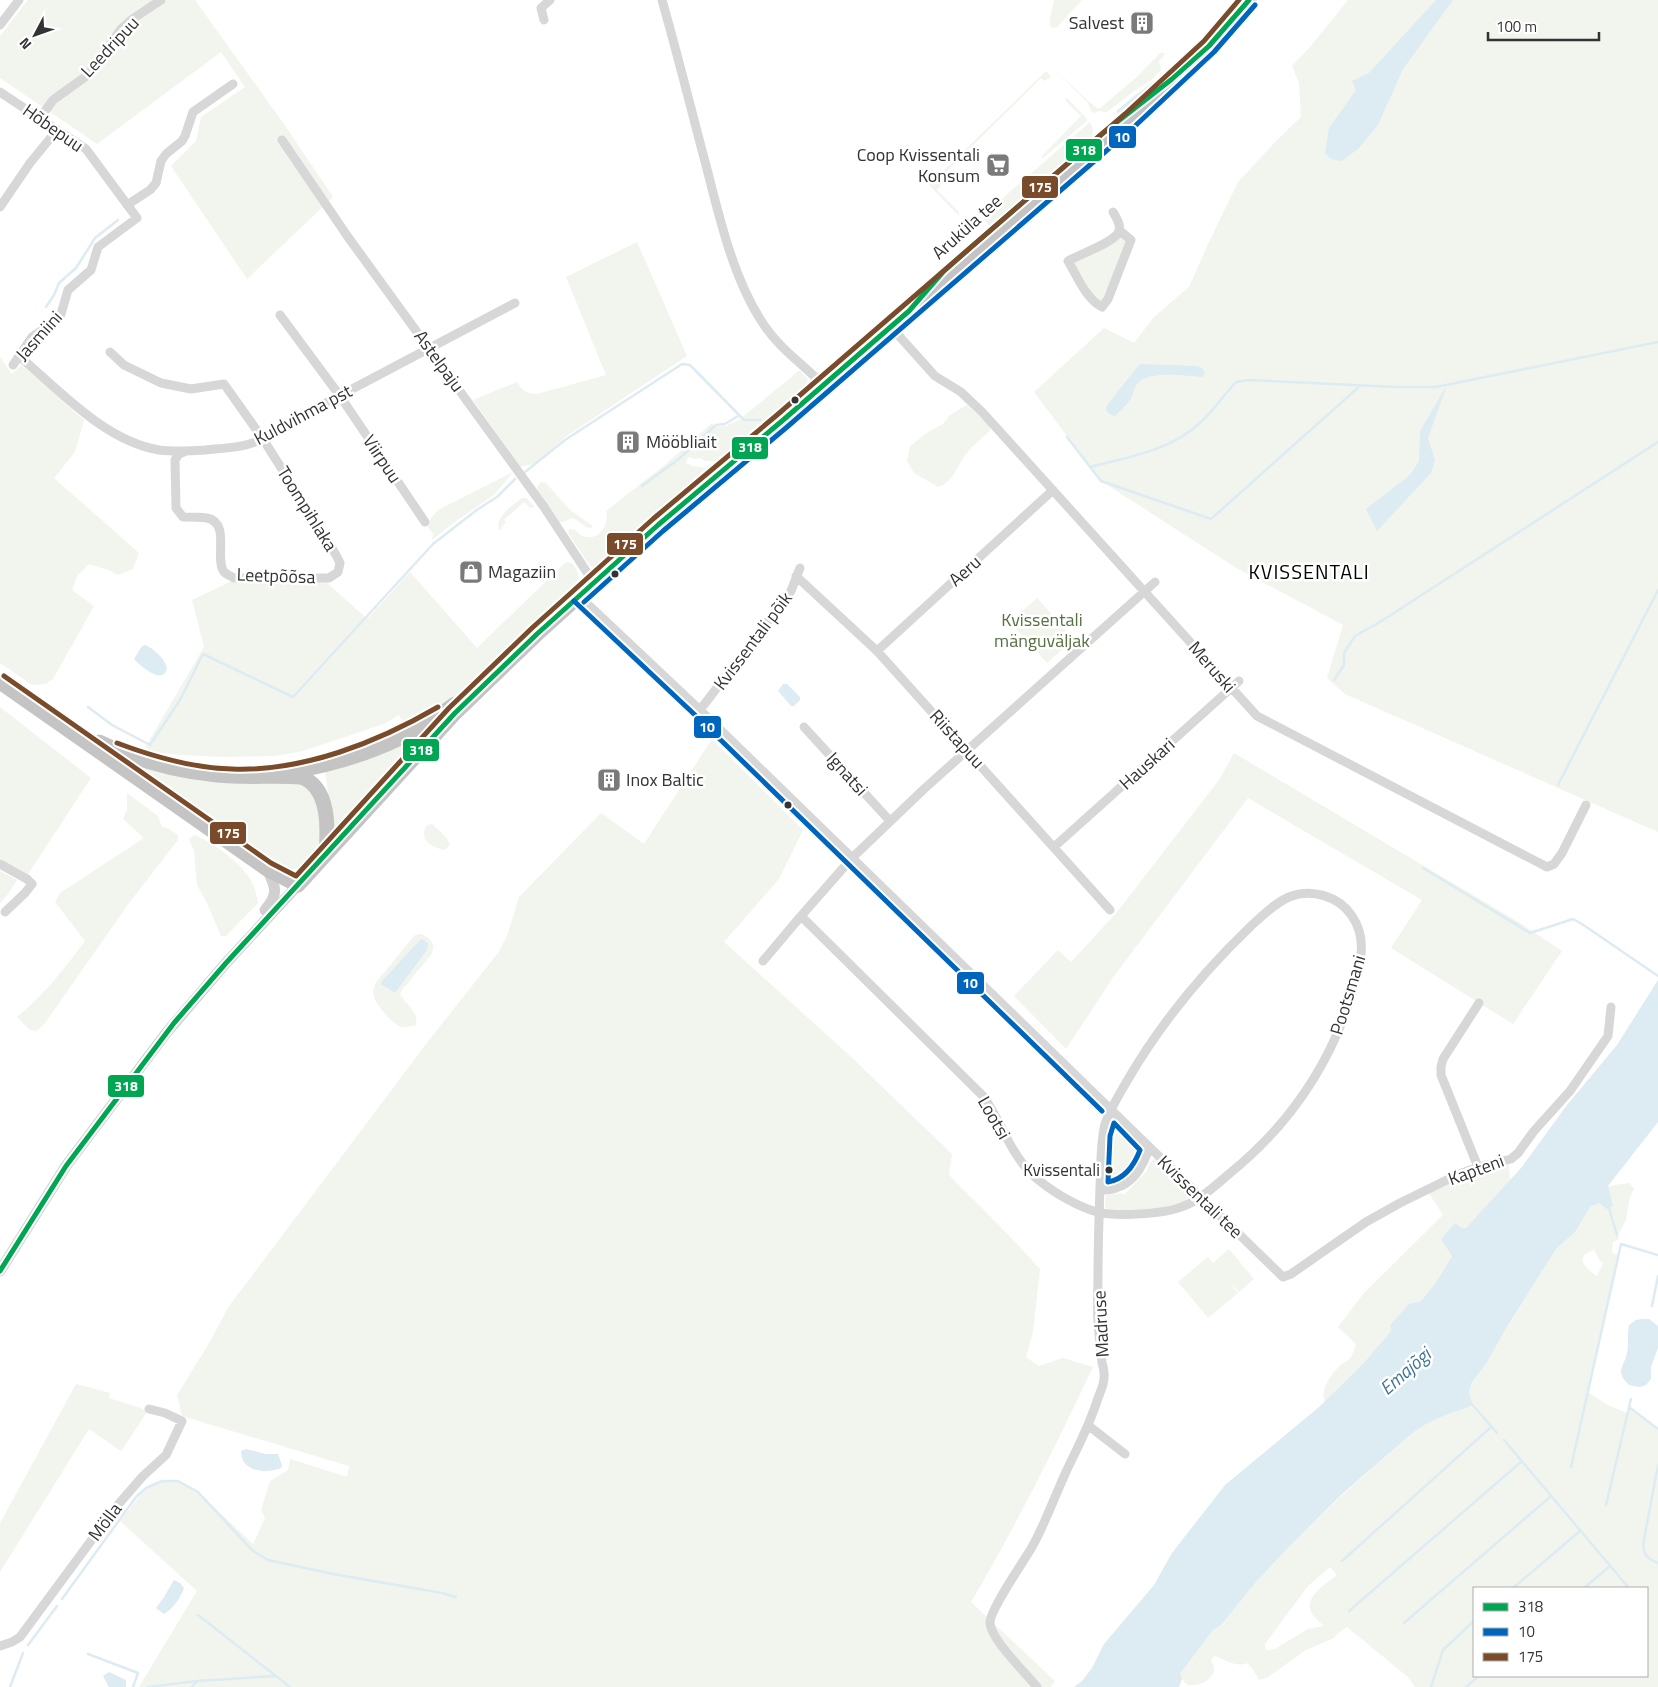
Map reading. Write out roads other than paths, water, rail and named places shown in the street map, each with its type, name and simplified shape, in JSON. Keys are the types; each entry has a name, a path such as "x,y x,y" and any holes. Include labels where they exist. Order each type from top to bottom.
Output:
{"highway":[{"name":"Aruküla tee","path":"503,666 658,525 1130,120 1170,80 1209,46 1249,0"},
{"path":"249,777 323,766 362,754 391,742 419,728 450,708 503,666"},
{"path":"0,682 267,869 298,885 455,713 503,666"},
{"path":"45,713 96,741 134,758 163,766 216,775 249,777 294,776 310,780 322,797 328,837 326,854"}],"main road":[{"path":"226,963 230,951 274,900 274,884 267,869"},
{"path":"0,1271 72,1158 167,1032 226,963 298,885"}],"street":[{"path":"0,25 19,0"},
{"name":"Leedripuu","path":"40,118 53,100 91,71 121,29 161,0"},
{"path":"544,20 541,8 550,0"},
{"path":"662,0 722,226 743,285 754,310 766,328 783,348 823,385"},
{"path":"128,205 150,190 156,183 161,161 186,136 193,112 233,84"},
{"name":"Hõbepuu","path":"0,92 86,149 137,218"},
{"path":"0,206 30,163 57,130"},
{"name":"Astelpaju","path":"282,140 348,237 544,507 594,583"},
{"path":"1113,212 1119,223 1119,230 1112,239 1068,261 1087,293 1096,305 1102,308 1108,299 1131,240 1119,230"},
{"name":"Jasmiini","path":"13,366 32,337 57,320 61,314 68,290 91,270 98,247 137,218"},
{"name":"Kuldvihma pst","path":"19,356 94,420 115,435 140,445 160,450 186,451 238,447 263,439 286,424 515,303"},
{"name":"Viirpuu","path":"280,315 340,396 424,522"},
{"name":"Meruski","path":"891,327 935,376 961,392 983,412 1144,592 1165,608 1181,625 1231,688 1257,716 1547,867 1554,864 1562,853 1586,805"},
{"path":"110,352 124,365 161,383 191,389 224,384 263,439"},
{"name":"Toompihlaka","path":"263,439 340,563 338,572 329,578"},
{"name":"Leetpõõsa","path":"186,451 179,454 175,460 176,508 183,517 209,518 215,523 220,531 221,566 226,574 234,578 329,578"},
{"name":"Aeru","path":"877,651 1053,490"},
{"name":"Riistapuu","path":"798,572 877,651 1110,910"},
{"name":"Kvissentali põik","path":"700,710 791,591 798,572"},
{"path":"763,961 852,858 1155,582"},
{"name":"Kvissentali tee","path":"579,596 700,710 1283,1277"},
{"name":"Hauskari","path":"1054,847 1239,681"},
{"name":"Ignatsi","path":"804,727 890,822"},
{"path":"0,864 27,879 32,884 26,893 5,912"},
{"name":"Pootsmani","path":"1110,1109 1136,1065 1200,979 1262,917 1286,898 1303,893 1321,894 1346,908 1355,919 1362,937 1362,951 1347,1012 1332,1047 1316,1078 1278,1127 1234,1171 1200,1196"},
{"name":"Lootsi","path":"801,916 984,1097 992,1108 1014,1152 1040,1181 1064,1197 1099,1212 1127,1214 1167,1212 1186,1206 1200,1196"},
{"path":"1478,1167 1441,1074 1440,1067 1479,1003"},
{"name":"Kapteni","path":"1283,1277 1291,1274 1366,1222 1392,1207 1478,1167 1511,1159 1570,1091 1608,1036 1610,1008"},
{"name":"Madruse","path":"1037,1687 1010,1656 990,1623 992,1614 1042,1528 1089,1426 1105,1378 1098,1321 1099,1212 1103,1136 1110,1109"},
{"path":"1100,1190 1117,1188 1126,1184 1142,1166 1149,1148"},
{"name":"Mölla","path":"0,1646 20,1637 116,1507 143,1476 166,1455 182,1421 149,1409"},
{"path":"1089,1426 1125,1454"}],"water":[{"path":"1436,0 1453,0 1403,69 1378,125 1359,148 1342,161 1331,159 1325,153 1329,128 1356,90 1352,81 1369,73"},
{"path":"1140,364 1198,366 1205,373 1202,377 1158,375 1149,377 1137,384 1131,398 1115,416 1109,414 1106,410 1107,405"},
{"path":"1447,385 1428,438 1435,460 1431,473 1377,531 1366,509 1410,475 1419,461 1420,431"},
{"path":"145,645 162,658 167,669 163,675 151,673 134,659 142,646"},
{"path":"783,684 787,684 800,697 800,700 794,706 791,706 778,691"},
{"path":"421,939 428,944 427,950 395,993 381,984 382,981"},
{"name":"Emajõgi","path":"1658,980 1658,1122 1608,1186 1613,1206 1606,1209 1600,1203 1591,1206 1575,1232 1556,1249 1486,1364 1472,1382 1469,1392 1472,1404 1415,1431 1341,1495 1256,1582 1221,1625 1213,1630 1180,1674 1182,1679 1179,1687 1074,1687 1082,1681 1092,1668 1104,1644 1154,1585 1172,1553 1225,1485 1319,1407 1362,1365 1391,1331 1390,1325 1409,1304 1421,1301 1435,1284 1452,1256 1441,1239 1455,1223 1460,1227 1466,1228 1521,1168 1567,1105 1617,1045"},
{"path":"1649,1319 1658,1326 1658,1348 1651,1367 1651,1379 1646,1385 1640,1387 1629,1385 1622,1376 1621,1369 1628,1350 1629,1325 1636,1320"},
{"path":"246,1449 266,1454 278,1454 282,1465 281,1468 261,1471 249,1467 242,1458 241,1451"},
{"path":"174,1580 184,1588 176,1603 164,1614 156,1608"},
{"path":"109,1672 126,1680 126,1687 109,1687 103,1676"}],"waterway":[{"path":"1118,111 1161,78"},
{"path":"46,307 59,283 76,268 95,238 118,220"},
{"path":"1090,467 1148,452 1176,440 1200,423 1236,382 1249,380 1395,387 1436,387 1658,342"},
{"path":"525,472 565,440 682,364 690,365 744,420 761,420"},
{"path":"1067,437 1101,481 1211,519 1361,385"},
{"path":"642,486 680,458 716,425 725,424 738,416"},
{"path":"1334,680 1344,665 1344,653 1355,636 1380,622 1658,442"},
{"path":"88,707 112,725 150,745 180,700 203,654 293,697 433,544 478,509 497,497 515,479"},
{"path":"1558,785 1658,590"},
{"path":"1423,868 1530,933 1573,919 1658,976"},
{"path":"1608,1205 1617,1235"},
{"path":"1571,1467 1621,1244 1658,1255"},
{"path":"1652,1306 1658,1276"},
{"path":"1606,1505 1631,1399"},
{"path":"1470,1402 1497,1433"},
{"path":"1629,1407 1658,1429"},
{"path":"1342,1561 1491,1427"},
{"path":"1504,1440 1628,1587"},
{"path":"1349,1611 1522,1461"},
{"path":"1658,1465 1643,1545 1647,1557 1658,1563"},
{"path":"62,1599 136,1497 146,1488 162,1481 178,1481 198,1492 253,1551 268,1560 456,1597"},
{"path":"1404,1623 1551,1496"},
{"path":"1514,1587 1580,1531"},
{"path":"1585,1587 1610,1566"},
{"path":"28,1645 57,1606"},
{"path":"198,1615 290,1687"},
{"path":"1431,1687 1443,1650 1473,1622"},
{"path":"10,1687 23,1653"},
{"path":"88,1654 138,1673 133,1687"},
{"path":"148,1687 197,1681 275,1676"},
{"path":"1466,1687 1478,1677"},
{"path":"192,1687 197,1681"}],"place":[{"name":"Salvest","path":"1142,23"},
{"name":"Coop Kvissentali Konsum","path":"998,165"},
{"name":"Mööbliait","path":"628,442"},
{"name":"Magaziin","path":"471,572"},
{"name":"Inox Baltic","path":"609,780"},
{"name":"Kvissentali","path":"1109,1170"}],"district":[{"name":"KVISSENTALI","path":"1309,572"}],"park label":[{"name":"Kvissentali mänguväljak","path":"1042,630"}]}
